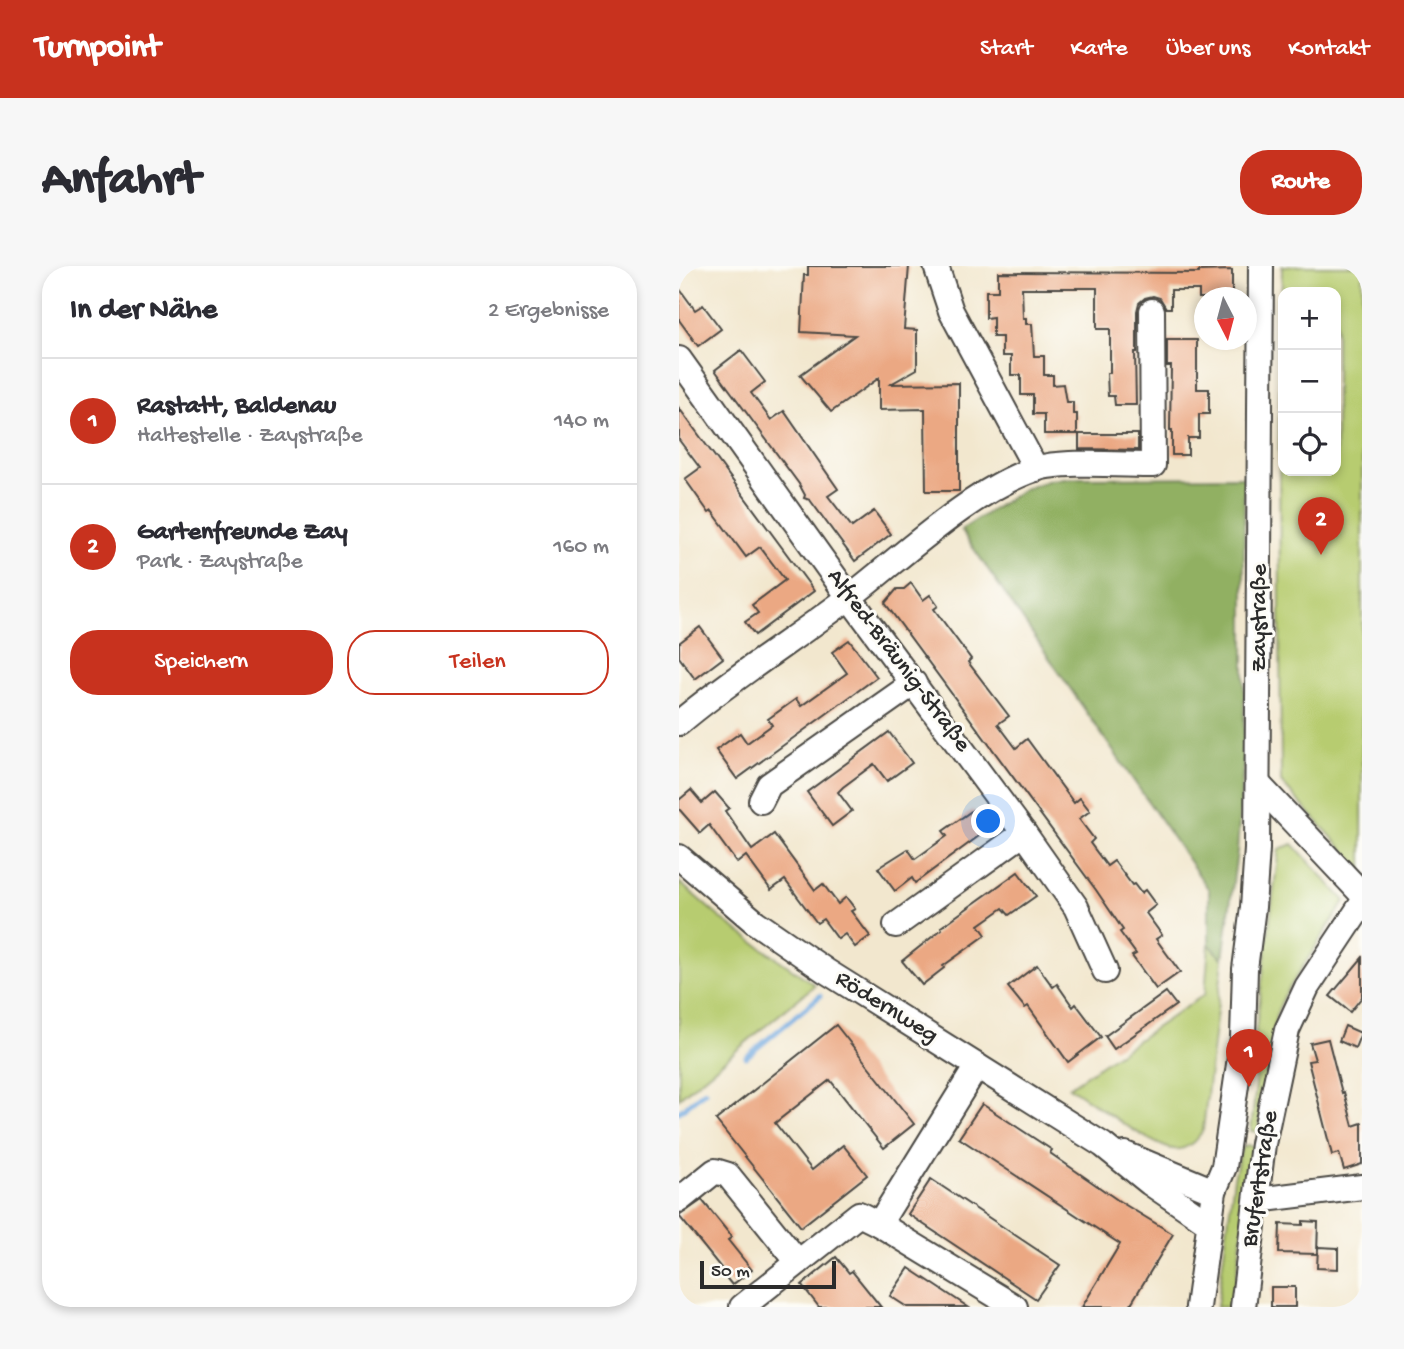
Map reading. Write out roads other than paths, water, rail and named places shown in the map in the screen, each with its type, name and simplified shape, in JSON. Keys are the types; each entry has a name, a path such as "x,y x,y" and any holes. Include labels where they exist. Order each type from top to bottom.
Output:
{"street":[{"path":"936,266 951,310 1036,469"},
{"name":"Zaystraße","path":"1198,1307 1215,1191 1224,1167 1243,1037 1245,969 1253,907 1259,785 1261,266"},
{"path":"682,713 849,597 974,500 1036,469 1059,465 1153,465 1152,311"},
{"name":"Alfred-Bräunig-Straße","path":"679,359 1076,907 1105,971"},
{"path":"761,801 769,785 914,683"},
{"path":"1259,785 1362,894"},
{"path":"897,925 1024,833"},
{"name":"Rödernweg","path":"679,857 755,922 826,971 1103,1146 1150,1183 1210,1224"},
{"name":"Brufertstraße","path":"1243,1307 1263,1144 1287,1030 1307,988 1362,904"},
{"path":"879,1224 977,1066"},
{"name":"Rödernweg","path":"1103,1146 1215,1191"},
{"path":"679,1200 715,1171 729,1175 798,1262"},
{"path":"1257,1200 1362,1187"},
{"path":"742,1307 859,1214 1012,1306"}],"waterway":[{"path":"746,1057 820,996"},
{"path":"679,1112 705,1091"}],"place":[{"name":"Gartenfreunde Zay","path":"1321,555"},
{"name":"Rastatt, Baldenau","path":"1249,1087"}]}
